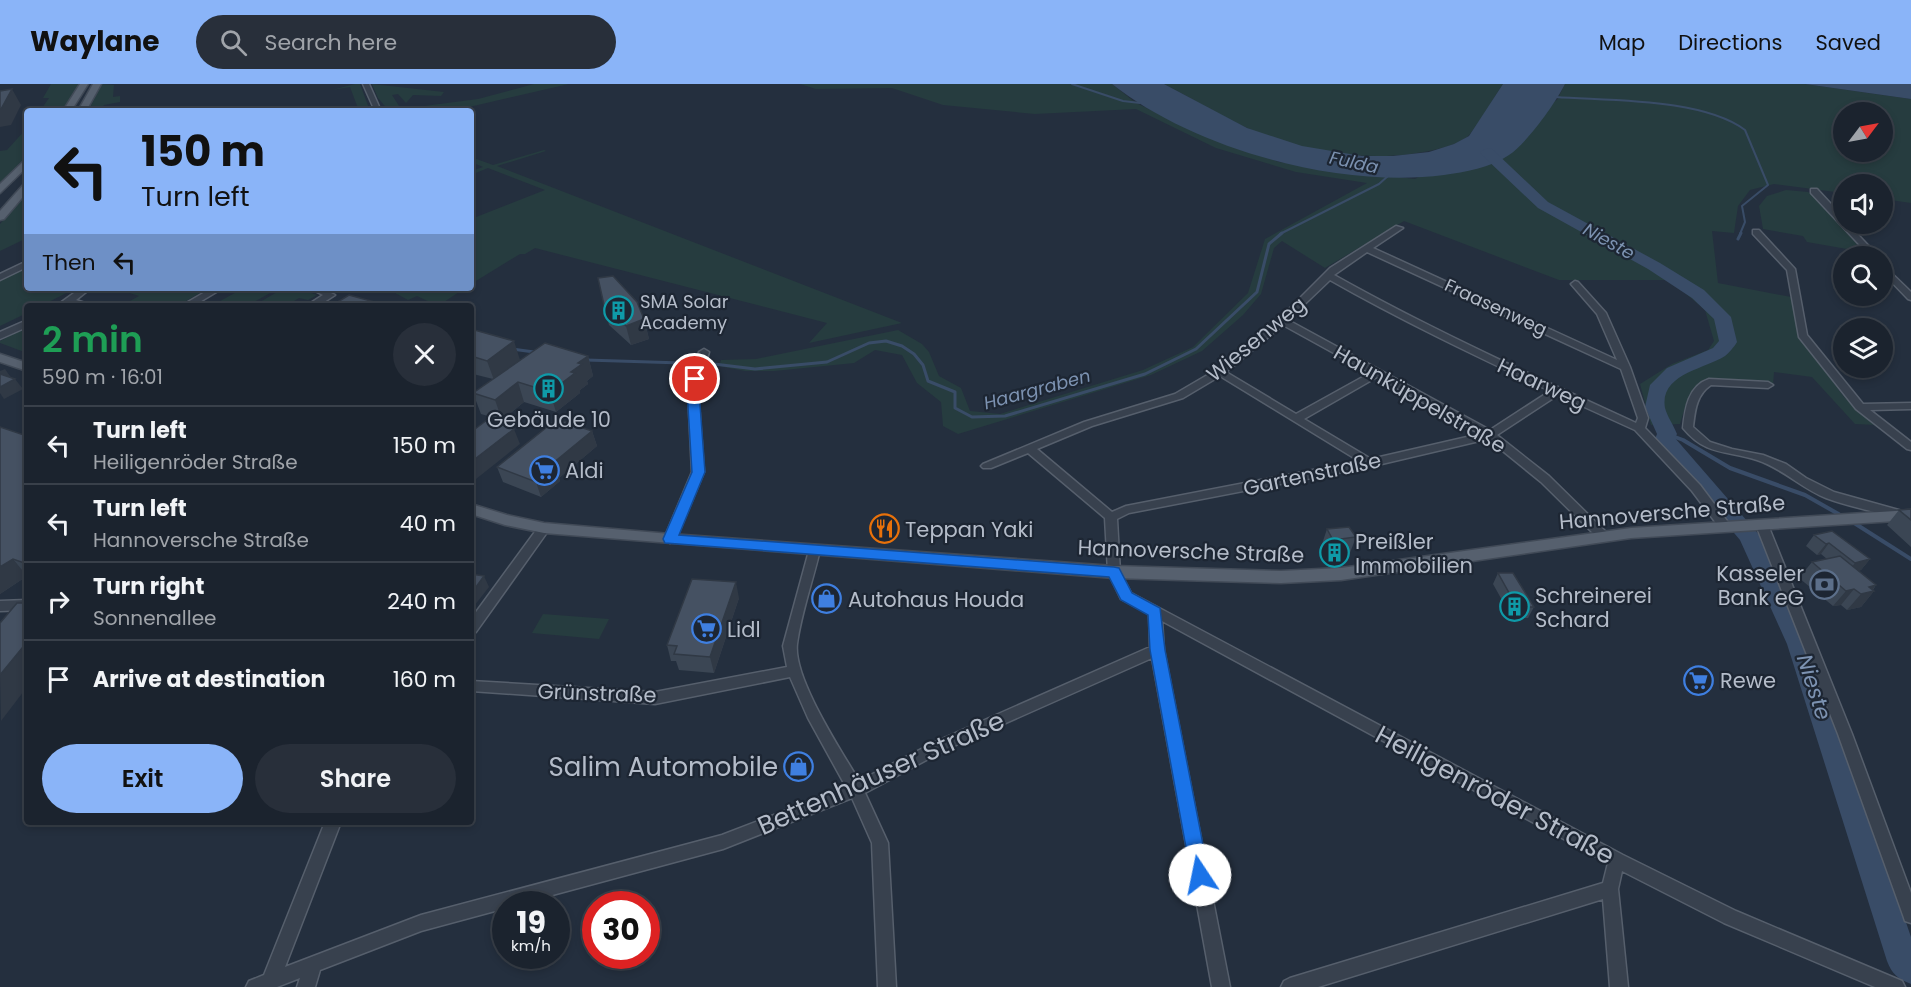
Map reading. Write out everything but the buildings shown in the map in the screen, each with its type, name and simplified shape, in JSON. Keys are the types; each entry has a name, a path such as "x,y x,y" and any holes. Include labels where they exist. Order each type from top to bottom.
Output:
{"main road":[{"path":"69,108 84,84"},
{"path":"84,108 97,84"},
{"path":"0,190 24,164"},
{"path":"0,217 24,189"},
{"path":"0,358 24,365"},
{"name":"Hannoversche Straße","path":"474,510 544,528 670,539 1114,572 1281,577 1341,574 1603,536 1909,516"}],"street":[{"path":"366,84 377,108"},
{"path":"1814,191 1833,211"},
{"name":"Wiesenweg","path":"987,466 1088,424 1179,396 1220,372 1282,321 1333,270 1400,228"},
{"path":"1756,232 1791,269 1802,335 1860,407 1911,447"},
{"path":"1854,234 1865,246"},
{"name":"Fraasenweg","path":"1366,248 1625,367"},
{"path":"0,277 24,265"},
{"name":"Haarweg","path":"1329,276 1422,326 1639,428 1696,488 1729,527"},
{"path":"1893,278 1911,297"},
{"path":"1575,284 1601,313 1625,367 1643,418 1639,428"},
{"path":"67,303 82,291"},
{"path":"192,303 214,291"},
{"path":"316,303 330,295 320,291"},
{"path":"71,301 78,303"},
{"name":"Haunküppelstraße","path":"1282,321 1490,435 1545,479 1603,536"},
{"path":"0,336 24,324"},
{"path":"670,539 698,472 693,391 701,360"},
{"path":"1220,372 1369,463"},
{"path":"1297,418 1377,373"},
{"path":"1768,385 1709,382 1703,385 1694,397 1688,428 1706,444 1730,452 1760,457 1782,466 1802,481 1830,495 1909,516"},
{"name":"Gartenstraße","path":"1111,517 1126,510 1369,463 1490,435 1557,391"},
{"path":"1860,407 1911,406"},
{"path":"1030,450 1111,517 1114,572"},
{"path":"1759,525 1845,734 1911,915"},
{"path":"474,625 544,528"},
{"path":"814,550 790,646 794,671 813,714 856,790 880,843 887,987"},
{"name":"Heiligenröder Straße","path":"1114,572 1126,596 1617,860 1730,917 1896,987"},
{"path":"0,606 24,605"},
{"path":"1155,612 1157,650 1221,987"},
{"name":"Bettenhäuser Straße","path":"263,983 313,966 421,923 723,842 856,790 940,746 1157,650"},
{"name":"Grünstraße","path":"474,686 655,698 794,671"},
{"path":"263,983 332,825"},
{"path":"1617,860 1610,889 1619,987"},
{"path":"1290,987 1610,889"},
{"path":"306,987 313,966"}],"green space":[{"path":"51,84 79,84 65,108 42,108 49,98 43,98"},
{"path":"102,84 114,85 113,97 120,96 120,102 104,105 102,108 90,108"},
{"path":"360,84 369,108 358,108 350,87 332,90"},
{"path":"372,84 444,92 441,96 413,95 406,103 398,94 392,95 400,108 386,108 378,98"},
{"path":"534,84 569,84 465,108 409,108 478,99"},
{"path":"800,84 1112,84 1136,103 1213,139 1279,162 1415,179 1557,100 1565,84 1805,84 1911,99 1911,203 1893,200 1893,174 1833,174 1833,192 1774,184 1750,190 1738,206 1734,233 1712,231 1718,283 1791,297 1798,334 1844,397 1876,425 1855,424 1812,377 1774,372 1773,385 1707,379 1692,393 1680,424 1651,425 1640,384 1672,364 1708,350 1714,341 1705,310 1670,280 1559,280 1404,221 1325,268 1282,241 1274,248 1261,294 1243,315 1202,351 1151,375 958,434 943,426 941,402 917,383 902,355 875,350 854,363 774,371 745,371 719,366 721,360 756,359 898,330 922,344 929,352 939,376 961,388 970,411 1000,414 1143,370 1193,347 1248,293 1265,239 1367,183 1296,172 1216,148 1136,109 1035,114 943,105 892,88 816,89"},
{"path":"1164,84 1503,84 1475,128 1461,141 1440,149 1418,153 1369,156 1326,152 1264,135"},
{"path":"24,131 24,158 0,185 0,151 7,150"},
{"path":"544,150 546,151 497,166 902,323 809,343 827,323 535,248 525,254 520,254 474,282 474,218 545,190 488,168 474,174 474,170 483,167 474,163 474,158 493,165"},
{"path":"1786,190 1808,192 1833,217 1833,234 1848,234 1859,246 1833,247 1807,242 1803,236 1763,229 1759,206 1767,196"},
{"path":"24,196 24,239 0,251 0,224"},
{"path":"24,269 24,291 70,291 47,303 24,303 24,314 0,326 0,281"},
{"path":"123,291 204,291 182,303 126,303 139,296"},
{"path":"238,291 274,291 252,303 216,303"},
{"path":"279,291 306,291 317,295 308,300 299,298 291,303 258,303"},
{"path":"392,291 460,291 442,303 432,303 417,296 408,300"},
{"path":"24,329 24,352 0,343"},
{"path":"543,614 609,619 599,639 532,633"}],"water":[{"name":"Fulda","path":"1112,84 1164,84 1247,128 1302,146 1362,156 1393,156 1429,152 1454,144 1469,136 1503,84 1565,84 1532,133 1509,155 1486,166 1460,172 1403,178 1360,176 1315,169 1270,159 1226,145 1184,128 1146,107"},
{"path":"1805,84 1911,84 1911,99"}],"waterway":[{"path":"1072,84 1123,101 1140,103"},
{"path":"1556,97 1654,103 1680,107 1705,112 1745,130 1768,185 1742,206 1745,222 1740,234"},
{"name":"Nieste","path":"1487,152 1543,205 1654,266 1698,294 1722,317 1728,342 1719,352 1674,372 1660,385 1655,407 1667,434 1665,439 1750,537 1799,644 1903,961 1911,968"},
{"name":"Haargraben","path":"1280,234 1379,184 1388,176"},
{"name":"Haargraben","path":"586,360 714,364 755,369 827,362 869,343 886,341 902,346 914,354 923,365 928,381 955,392 955,408 972,417 1005,416 1145,374 1196,349 1257,292 1269,244 1282,233"},
{"path":"1738,239 1741,233"},
{"name":"Haargraben","path":"512,349 534,352"},
{"name":"Nieste","path":"1667,434 1683,440 1730,468 1805,495 1842,516"},
{"name":"Nieste","path":"1851,521 1911,559"}],"place":[{"name":"SMA Solar Academy","path":"619,311"},
{"name":"Gebäude 10","path":"549,388"},
{"name":"Aldi","path":"544,470"},
{"name":"Teppan Yaki","path":"884,529"},
{"name":"Preißler Immobilien","path":"1334,553"},
{"name":"Kasseler Bank eG","path":"1825,585"},
{"name":"Autohaus Houda","path":"827,599"},
{"name":"Schreinerei Schard","path":"1514,607"},
{"name":"Lidl","path":"706,629"},
{"name":"Rewe","path":"1699,680"},
{"name":"Salim Automobile","path":"799,767"}],"route":[{"path":"695,379 693,391 698,472 670,539 1114,572 1126,596 1155,612 1157,650 1200,875"}]}
